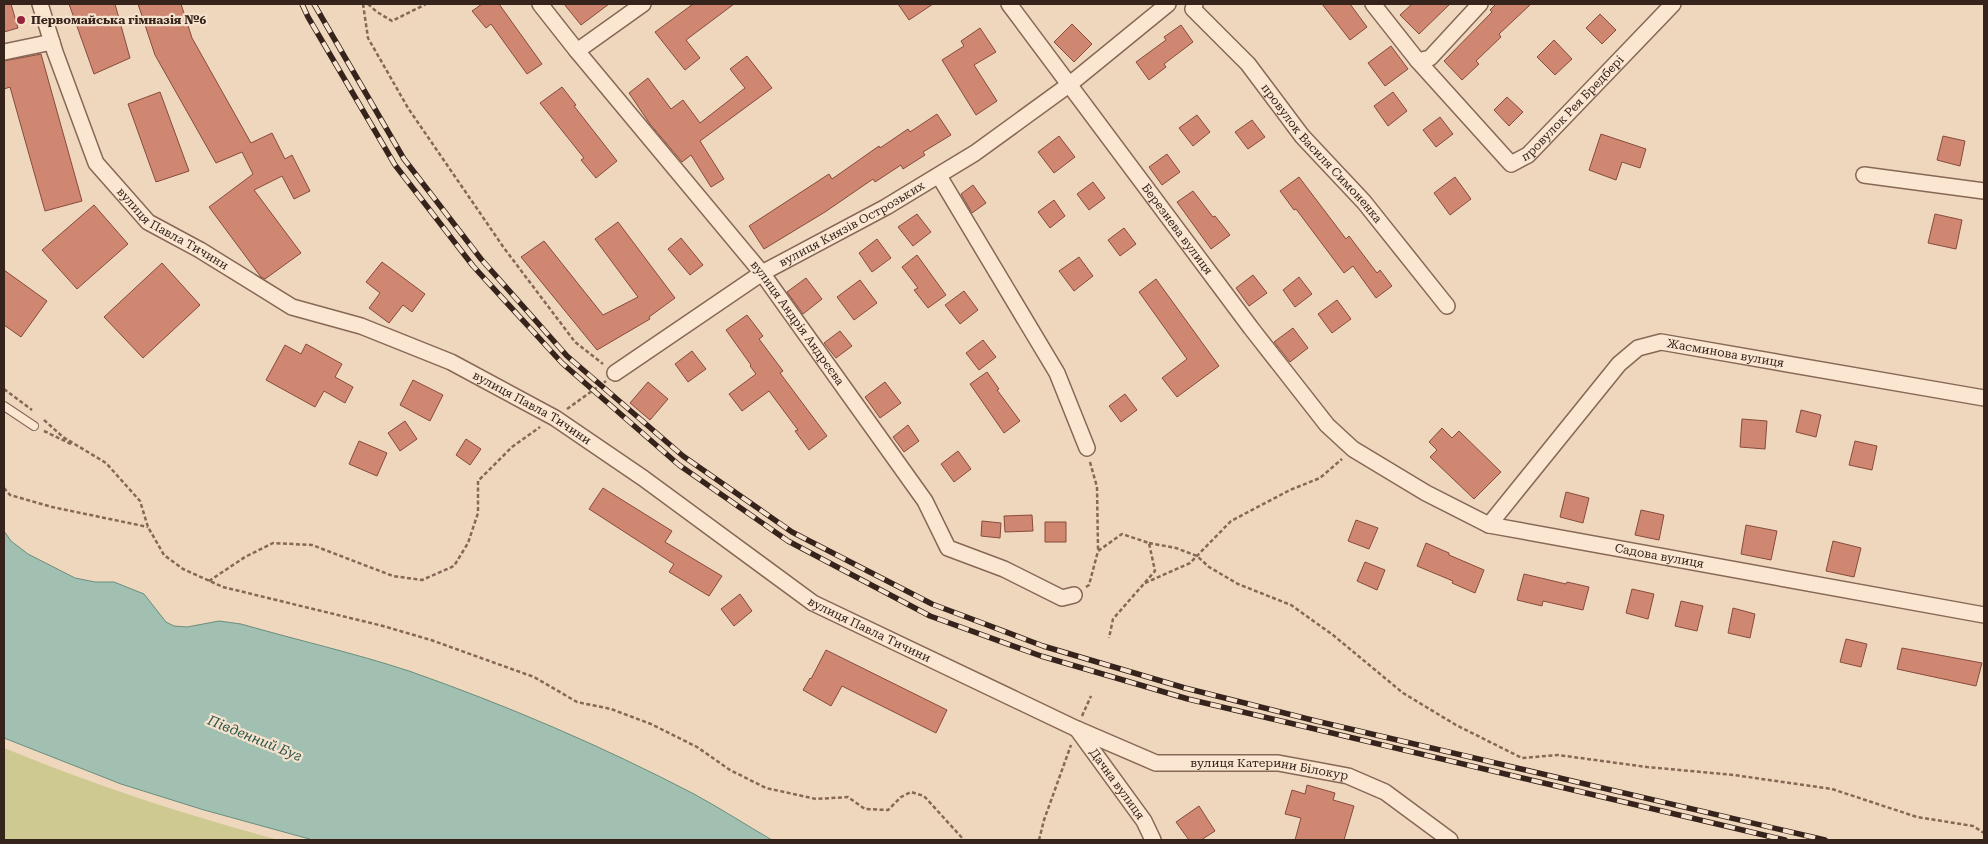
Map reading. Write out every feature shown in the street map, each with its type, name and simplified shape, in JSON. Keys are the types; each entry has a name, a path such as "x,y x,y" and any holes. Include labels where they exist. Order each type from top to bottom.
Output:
{"street":[{"name":"вулиця Павла Тичини","path":"40,4 96,164 148,222 200,250 292,307 361,326 451,362 555,418 643,478 813,603 1077,729"},
{"name":"вулиця Андрія Андрєєва","path":"540,4 762,273 925,502 948,548 1004,568 1062,598 1074,595"},
{"path":"577,51 643,4"},
{"name":"Березнева вулиця","path":"1009,4 1250,328 1327,425 1353,449"},
{"name":"вулиця Князів Острозьких","path":"615,374 762,273 886,207 975,153 1070,84 1168,4"},
{"name":"провулок Василя Симоненка","path":"1195,4 1193,9 1248,64 1302,136 1364,202 1447,306"},
{"name":"провулок Рея Бредбері","path":"1373,4 1418,61 1511,164 1528,156 1673,4"},
{"path":"1418,61 1430,58 1480,4"},
{"path":"4,52 52,42"},
{"path":"1864,174 1984,191"},
{"name":"вулиця Князів Острозьких","path":"939,176 1057,373 1087,448"},
{"name":"Жасминова вулиця","path":"1489,525 1620,364 1638,348 1661,342 1984,398"},
{"name":"Садова вулиця","path":"1353,449 1426,493 1489,525 1984,615"},
{"name":"Дачна вулиця","path":"1077,729 1144,821 1153,840"},
{"name":"вулиця Катерини Білокур","path":"1077,729 1156,762 1278,763 1348,776 1385,792 1450,840"}],"lane":[{"path":"4,406 34,426"}],"path":[{"path":"209,581 245,557 273,543 312,546 393,576 422,580 454,566 468,543 478,513 478,481 512,447 615,374 575,342 504,248 408,108 368,38 363,4"},
{"path":"368,4 392,21 426,4"},
{"path":"4,389 36,414"},
{"path":"43,420 84,451"},
{"path":"34,426 106,463 140,501 148,527 164,555 183,568 209,581 223,587 383,626 431,640 534,677 577,702 611,709 651,724 697,747 730,770 766,788 816,799 848,797 866,809 880,810 888,810 901,797 912,792 924,796 964,840"},
{"path":"1074,595 1088,584 1098,551 1097,487 1087,448"},
{"path":"1145,583 1190,563 1231,521 1290,490 1320,478 1353,449"},
{"path":"4,488 10,495 52,507 148,527"},
{"path":"1098,551 1122,534 1150,543 1176,548 1197,556 1209,567 1238,584 1291,605 1333,635 1403,692 1456,725 1522,758 1558,755 1647,767 1734,775 1832,789 1917,817 1973,826 1984,833"},
{"path":"1109,638 1114,618 1155,572 1150,543"},
{"path":"1039,840 1044,820 1091,696"}],"shaded area":[{"path":"4,748 140,798 279,840 4,840"}],"water":[{"name":"Південний Буг","path":"4,531 11,541 28,554 75,578 95,582 114,582 144,594 166,622 174,626 187,627 219,621 241,624 409,671 518,712 624,759 694,794 772,840 313,840 204,810 121,784 4,738"}],"building":[{"path":"4,4 11,4 18,28 4,32"},
{"path":"69,4 115,4 130,58 94,74"},
{"path":"138,4 181,4 192,38 251,143 272,133 285,159 292,155 310,191 294,199 282,176 254,190 301,253 265,279 261,277 209,207 253,174 242,152 216,163 155,55"},
{"path":"482,4 499,4 542,64 527,74 491,24 486,28 472,11"},
{"path":"564,4 609,4 581,25"},
{"path":"693,4 734,4 686,40 700,58 685,70 655,32"},
{"path":"898,4 933,4 909,20"},
{"path":"1322,4 1350,4 1367,27 1350,40"},
{"path":"1412,4 1450,4 1419,34 1400,15"},
{"path":"1496,4 1531,4 1499,34 1501,37 1476,61 1479,64 1462,80 1444,61 1492,12 1490,10"},
{"path":"1600,14 1616,30 1602,44 1586,28"},
{"path":"1072,24 1092,44 1074,62 1054,42"},
{"path":"1181,25 1193,42 1164,64 1166,67 1149,80 1136,62 1166,40 1164,37"},
{"path":"980,28 996,52 974,65 997,101 976,115 942,60 964,46 961,41"},
{"path":"1554,40 1572,59 1555,75 1537,57"},
{"path":"1391,46 1408,69 1385,86 1368,63"},
{"path":"41,54 82,201 45,211 10,87 4,89 4,61"},
{"path":"747,56 772,88 700,141 724,179 711,187 691,155 682,162 650,124 629,93 648,78 671,109 683,100 700,123 745,88 730,69"},
{"path":"562,87 576,105 574,106 617,161 596,178 581,160 584,158 540,103"},
{"path":"160,92 189,171 156,182 128,104"},
{"path":"1393,92 1407,111 1388,126 1374,106"},
{"path":"1507,97 1523,112 1509,126 1494,110"},
{"path":"937,114 951,135 923,152 925,155 903,169 901,165 875,182 873,179 825,212 764,249 749,226 829,174 832,179 879,146 880,148 908,129 910,132"},
{"path":"1197,115 1210,132 1193,146 1179,128"},
{"path":"1440,117 1453,134 1436,147 1423,130"},
{"path":"1252,120 1265,137 1248,149 1235,132"},
{"path":"1601,134 1646,149 1640,168 1622,162 1616,180 1589,170"},
{"path":"1059,136 1075,157 1054,173 1038,152"},
{"path":"1943,136 1965,141 1960,166 1937,160"},
{"path":"1167,154 1180,172 1162,185 1149,167"},
{"path":"1299,177 1346,239 1349,236 1377,273 1380,270 1392,286 1376,298 1353,266 1344,273 1296,209 1294,210 1280,191"},
{"path":"1455,177 1471,199 1450,215 1434,193"},
{"path":"1093,182 1105,198 1089,210 1077,194"},
{"path":"973,185 986,203 972,213 961,194"},
{"path":"1193,191 1230,235 1211,249 1177,202"},
{"path":"1054,200 1065,216 1050,228 1038,212"},
{"path":"94,205 128,244 77,289 42,250"},
{"path":"917,214 931,232 913,246 898,227"},
{"path":"1935,214 1962,220 1956,249 1928,243"},
{"path":"618,222 675,298 649,317 650,319 597,350 521,257 544,241 603,315 638,297 595,239"},
{"path":"1124,228 1136,244 1120,256 1108,240"},
{"path":"681,238 703,265 690,275 668,249"},
{"path":"877,239 891,258 872,272 859,253"},
{"path":"917,255 946,295 928,308 914,290 918,288 902,267"},
{"path":"1079,257 1093,276 1074,291 1059,271"},
{"path":"382,262 425,294 412,312 403,305 389,323 369,308 380,293 366,282"},
{"path":"162,263 200,305 143,358 104,317"},
{"path":"4,270 47,301 21,337 4,325"},
{"path":"1253,275 1267,293 1249,306 1236,288"},
{"path":"1299,277 1312,294 1295,307 1283,290"},
{"path":"806,278 822,299 803,314 787,292"},
{"path":"1156,279 1219,366 1177,397 1162,378 1187,359 1139,292"},
{"path":"860,280 877,303 854,320 837,297"},
{"path":"964,291 978,310 960,324 945,305"},
{"path":"1337,300 1351,319 1332,333 1318,314"},
{"path":"747,315 763,336 759,339 783,371 780,373 827,436 809,450 795,431 798,430 769,391 742,411 729,394 756,374 726,330"},
{"path":"1293,328 1308,348 1290,362 1274,342"},
{"path":"840,331 852,346 836,358 824,343"},
{"path":"983,340 996,357 979,370 966,353"},
{"path":"306,344 342,364 335,377 353,387 345,403 324,391 315,407 266,380 285,345 301,354"},
{"path":"692,351 706,369 688,382 675,364"},
{"path":"987,372 999,389 997,390 1020,421 1004,433 970,384"},
{"path":"413,380 443,395 430,421 400,405"},
{"path":"648,382 668,399 650,420 630,403"},
{"path":"885,382 901,403 880,418 865,397"},
{"path":"1125,394 1137,410 1121,422 1109,406"},
{"path":"1801,410 1821,415 1816,437 1796,432"},
{"path":"1742,419 1767,421 1765,449 1740,447"},
{"path":"405,421 417,439 400,451 388,433"},
{"path":"908,425 919,441 904,452 893,437"},
{"path":"1442,428 1452,438 1459,431 1501,472 1474,499 1430,457 1437,450 1429,442"},
{"path":"466,439 481,449 470,465 456,455"},
{"path":"359,441 387,453 377,476 349,464"},
{"path":"1855,441 1877,446 1872,470 1849,465"},
{"path":"958,451 971,469 954,482 941,464"},
{"path":"603,488 672,531 665,542 722,576 709,596 669,572 674,564 589,509"},
{"path":"1566,492 1589,498 1583,523 1560,517"},
{"path":"1641,510 1664,515 1659,540 1635,535"},
{"path":"1032,515 1033,531 1005,532 1004,516"},
{"path":"1356,520 1378,528 1369,549 1348,541"},
{"path":"982,521 1001,523 1000,538 981,536"},
{"path":"1045,522 1066,522 1066,542 1045,542"},
{"path":"1746,525 1777,531 1771,560 1741,554"},
{"path":"1833,541 1861,548 1854,577 1826,571"},
{"path":"1426,543 1484,570 1475,593 1452,583 1453,581 1417,566"},
{"path":"1365,562 1385,570 1377,590 1357,581"},
{"path":"1524,574 1566,584 1567,582 1589,587 1583,610 1543,601 1542,606 1517,600"},
{"path":"1632,589 1654,594 1648,619 1626,613"},
{"path":"740,594 752,611 734,626 721,609"},
{"path":"1681,601 1703,606 1697,631 1675,626"},
{"path":"1733,608 1755,614 1750,638 1728,633"},
{"path":"1846,639 1867,644 1861,667 1840,662"},
{"path":"1902,648 1982,663 1976,686 1897,669"},
{"path":"826,650 947,710 936,733 842,686 831,706 803,690"},
{"path":"1307,785 1335,793 1333,800 1354,806 1344,840 1295,840 1301,818 1285,814 1292,790 1305,794"},
{"path":"1199,806 1215,831 1201,840 1189,840 1176,822"}],"railway":[{"path":"302,4 395,165 473,266 562,363 679,465 788,541 930,616 1041,656 1188,699 1785,840"},
{"path":"314,4 404,159 481,259 567,356 683,456 792,532 932,604 1043,646 1185,688 1316,721 1825,840"}],"place":[{"name":"Первомайська гімназія №6","path":"21,20"}]}
